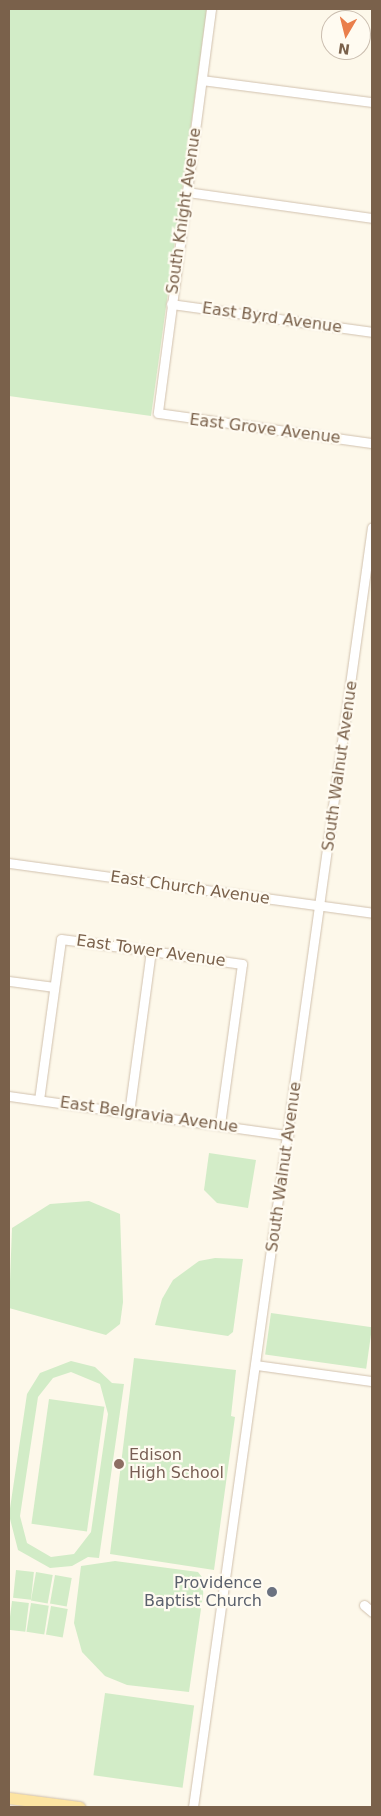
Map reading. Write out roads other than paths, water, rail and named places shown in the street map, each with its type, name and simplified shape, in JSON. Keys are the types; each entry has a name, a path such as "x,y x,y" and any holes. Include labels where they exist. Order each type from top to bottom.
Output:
{"main road":[{"path":"9,1798 50,1806 79,1807"}],"street":[{"name":"South Knight Avenue","path":"158,413 171,304 212,9"},
{"path":"202,80 372,102"},
{"path":"187,192 372,218"},
{"name":"East Byrd Avenue","path":"171,304 372,332"},
{"name":"East Grove Avenue","path":"158,413 372,443"},
{"name":"South Walnut Avenue","path":"193,1807 372,527"},
{"name":"East Church Avenue","path":"9,863 372,913"},
{"name":"East Tower Avenue","path":"54,987 60,938 242,964 220,1125"},
{"path":"128,1113 151,951"},
{"path":"9,981 54,987 39,1100"},
{"name":"East Belgravia Avenue","path":"9,1096 288,1135"},
{"path":"256,1366 372,1381"},
{"path":"364,1605 372,1612"}],"place":[{"name":"Edison High School","path":"119,1464"},
{"name":"Providence Baptist Church","path":"272,1592"}]}
